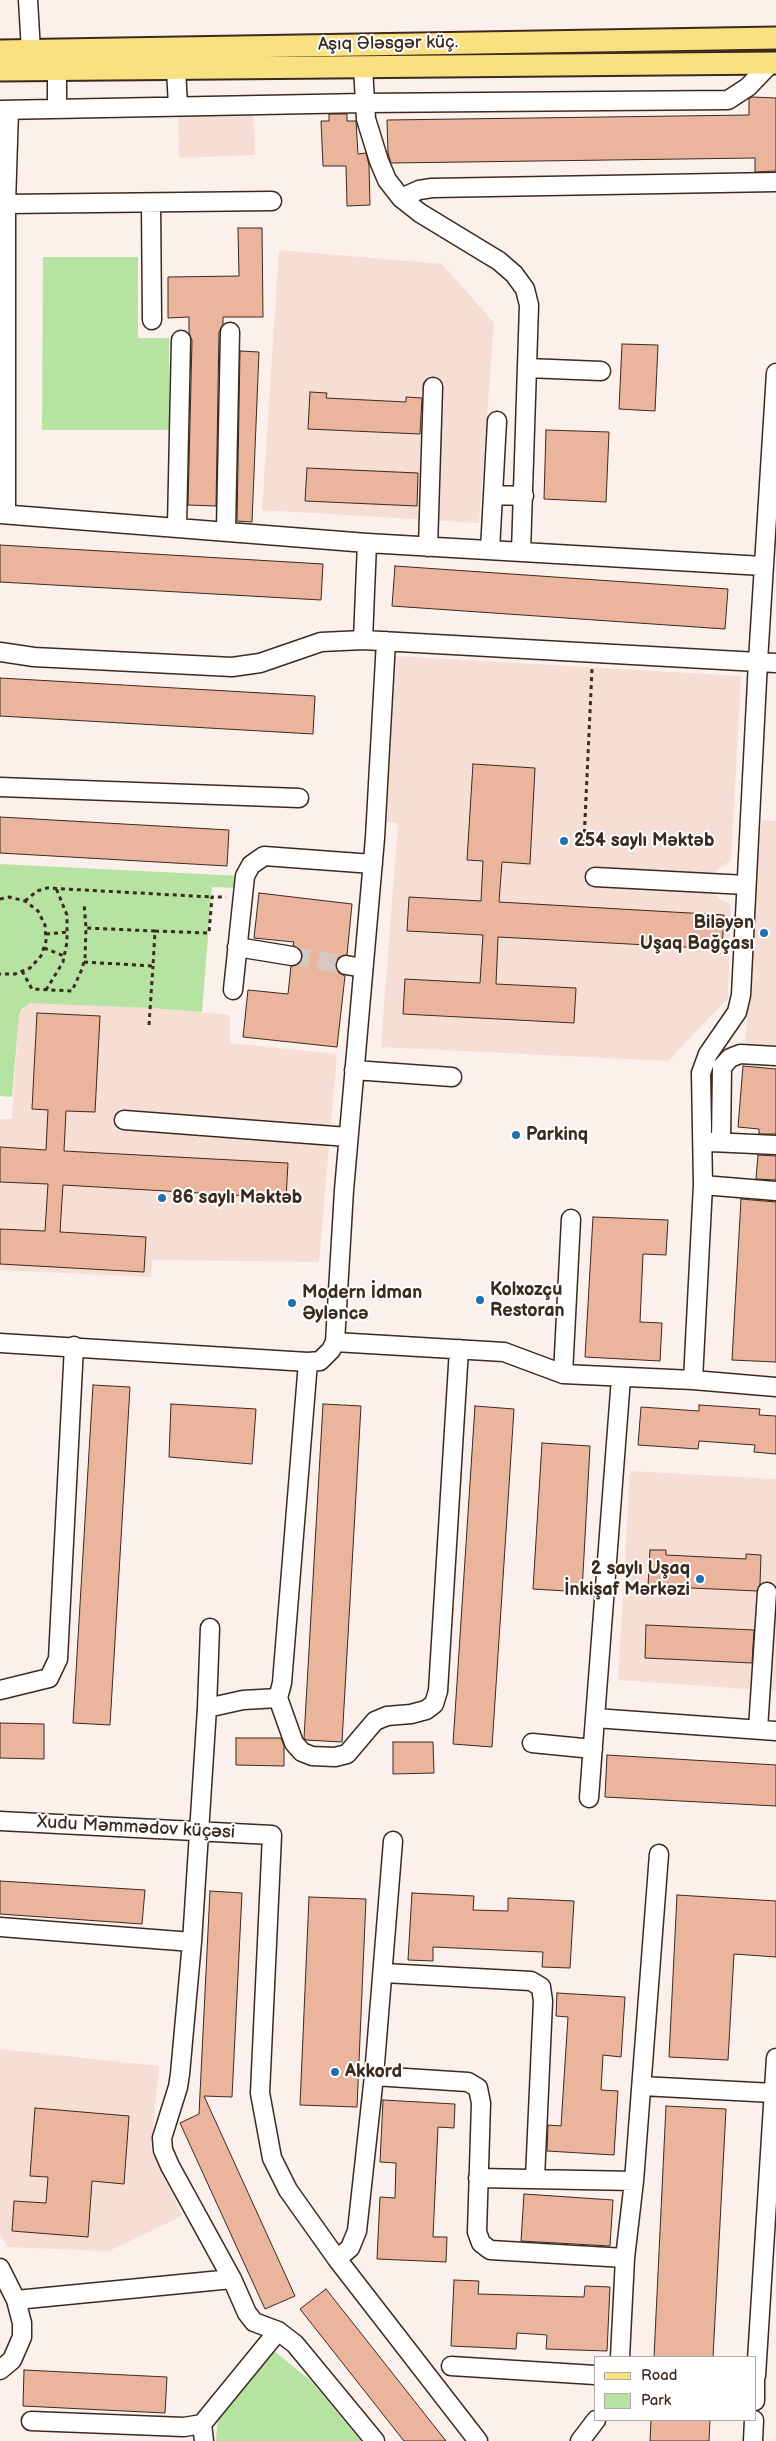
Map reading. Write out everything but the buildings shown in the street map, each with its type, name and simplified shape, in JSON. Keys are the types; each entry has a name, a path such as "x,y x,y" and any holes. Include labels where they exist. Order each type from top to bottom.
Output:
{"main road":[{"name":"Aşıq Ələsgər küç.","path":"0,70 32,60 776,38"},
{"name":"Aşıq Ələsgər küç.","path":"0,51 57,69 774,63"}],"street":[{"path":"28,0 32,60"},
{"path":"763,566 367,543 177,526 3,514 6,204 4,110 57,107 728,100 748,87 774,63"},
{"path":"363,67 364,103 378,160 387,180 401,198 420,213 486,251 514,274 525,289 529,305 521,552"},
{"path":"57,69 57,107"},
{"path":"176,69 178,106"},
{"path":"401,198 419,190 432,188 776,182"},
{"path":"6,204 272,201"},
{"path":"151,203 152,320"},
{"path":"226,530 230,332"},
{"path":"177,526 181,340"},
{"path":"527,368 601,371"},
{"path":"693,1380 703,1185 701,1073 708,1054 736,1012 740,995 763,566 776,374"},
{"path":"428,546 433,387"},
{"path":"490,550 497,421"},
{"path":"493,495 524,496"},
{"path":"362,640 367,543"},
{"path":"0,652 34,656 232,667 260,663 322,642 362,640 594,651 776,663"},
{"path":"0,1343 74,1346 308,1362 320,1361 326,1357 335,1342 348,1137 373,864 386,641"},
{"path":"0,787 299,798"},
{"path":"233,990 245,876 251,865 264,856 373,864"},
{"path":"595,877 746,885"},
{"path":"237,947 292,956"},
{"path":"346,965 363,968"},
{"path":"722,1142 722,1067 730,1058 740,1054 776,1056"},
{"path":"354,1070 452,1077"},
{"path":"124,1120 348,1137"},
{"path":"703,1142 776,1145"},
{"path":"703,1185 776,1192"},
{"path":"563,1374 571,1219"},
{"path":"335,1342 504,1352 563,1374 693,1380 776,1387"},
{"path":"0,1690 49,1678 58,1659 74,1346"},
{"path":"308,1362 282,1683 278,1698 294,1743 302,1752 312,1756 335,1757 347,1754 375,1721 387,1716 411,1714 426,1710 434,1704 438,1691 459,1349"},
{"path":"589,1798 621,1378"},
{"path":"758,1730 767,1592"},
{"path":"210,1628 192,1942 178,2087 164,2129 163,2144 170,2166 232,2279 247,2313 254,2322 278,2331 295,2344 375,2441"},
{"path":"206,1708 243,1700 278,1698"},
{"path":"595,1718 776,1731"},
{"path":"532,1743 593,1749"},
{"name":"Xudu Məmmədov küçəsi","path":"0,1821 272,1834 260,2060 260,2093 264,2123 272,2158 288,2190 337,2259"},
{"path":"393,1841 384,1973 358,2231 350,2248 337,2259 478,2441"},
{"path":"620,2356 625,2258 642,2086 659,1854"},
{"path":"0,1927 192,1942"},
{"path":"384,1973 531,1981 541,1987 535,2178"},
{"path":"756,2360 776,2058"},
{"path":"374,2076 468,2082 478,2088 481,2103 477,2232 481,2243 490,2250 625,2258"},
{"path":"642,2086 773,2093"},
{"path":"478,2178 634,2181"},
{"path":"0,2268 16,2300 22,2323 22,2337 12,2360 0,2370"},
{"path":"16,2300 232,2279"},
{"path":"31,2420 184,2427 203,2432 278,2331"},
{"path":"451,2366 594,2374"},
{"path":"580,2441 595,2421"},
{"path":"753,2441 754,2421"}],"path":[{"path":"584,841 594,651"},
{"path":"25,901 37,891 47,888 242,897"},
{"path":"46,990 64,956 68,932 67,915 56,888"},
{"path":"0,899 9,897 25,901 38,911 45,925 46,934 41,956 30,968 14,974 0,974"},
{"path":"86,928 209,932 212,897"},
{"path":"22,971 32,988 72,992 84,962 86,928 84,903"},
{"path":"149,1025 155,931"},
{"path":"46,934 68,932"},
{"path":"44,948 64,956"},
{"path":"84,962 153,966"}],"shaded area":[{"path":"253,105 255,155 179,158 178,106"},
{"path":"279,250 442,264 494,323 479,523 262,510"},
{"name":"254 saylı Məktəb","path":"396,656 741,676 731,860 713,875 714,893 721,900 731,904 728,998 668,1061 381,1047 398,823 386,822"},
{"name":"Biləyən Uşaq Bağçası","path":"761,820 776,821 776,1046 745,1045"},
{"name":"86 saylı Məktəb","path":"34,1002 150,1008 230,1015 230,1043 337,1054 319,1262 152,1260 151,1277 0,1270 0,1119 12,1119 19,1015 26,1005"},
{"name":"2 saylı Uşaq İnkişaf Mərkəzi","path":"630,1471 776,1479 776,1691 618,1680"},
{"path":"0,2049 159,2066 151,2149 182,2216 109,2251 7,2247 0,2233"}],"green space":[{"path":"43,257 138,257 138,338 169,338 169,430 42,430"},
{"path":"0,864 242,876 238,888 212,887 202,1012 30,1003 22,1009 19,1015 12,1097 0,1096"},
{"path":"274,2351 311,2381 361,2441 216,2441 218,2414"}],"tunnel":[{"path":"292,956 346,965"}],"place":[{"name":"254 saylı Məktəb","path":"564,841"},
{"name":"Biləyən Uşaq Bağçası","path":"764,933"},
{"name":"Parkinq","path":"516,1135"},
{"name":"86 saylı Məktəb","path":"162,1198"},
{"name":"Kolxozçu Restoran","path":"480,1300"},
{"name":"Modern İdman Əyləncə","path":"292,1303"},
{"name":"2 saylı Uşaq İnkişaf Mərkəzi","path":"700,1579"},
{"name":"Akkord","path":"335,2072"}]}
